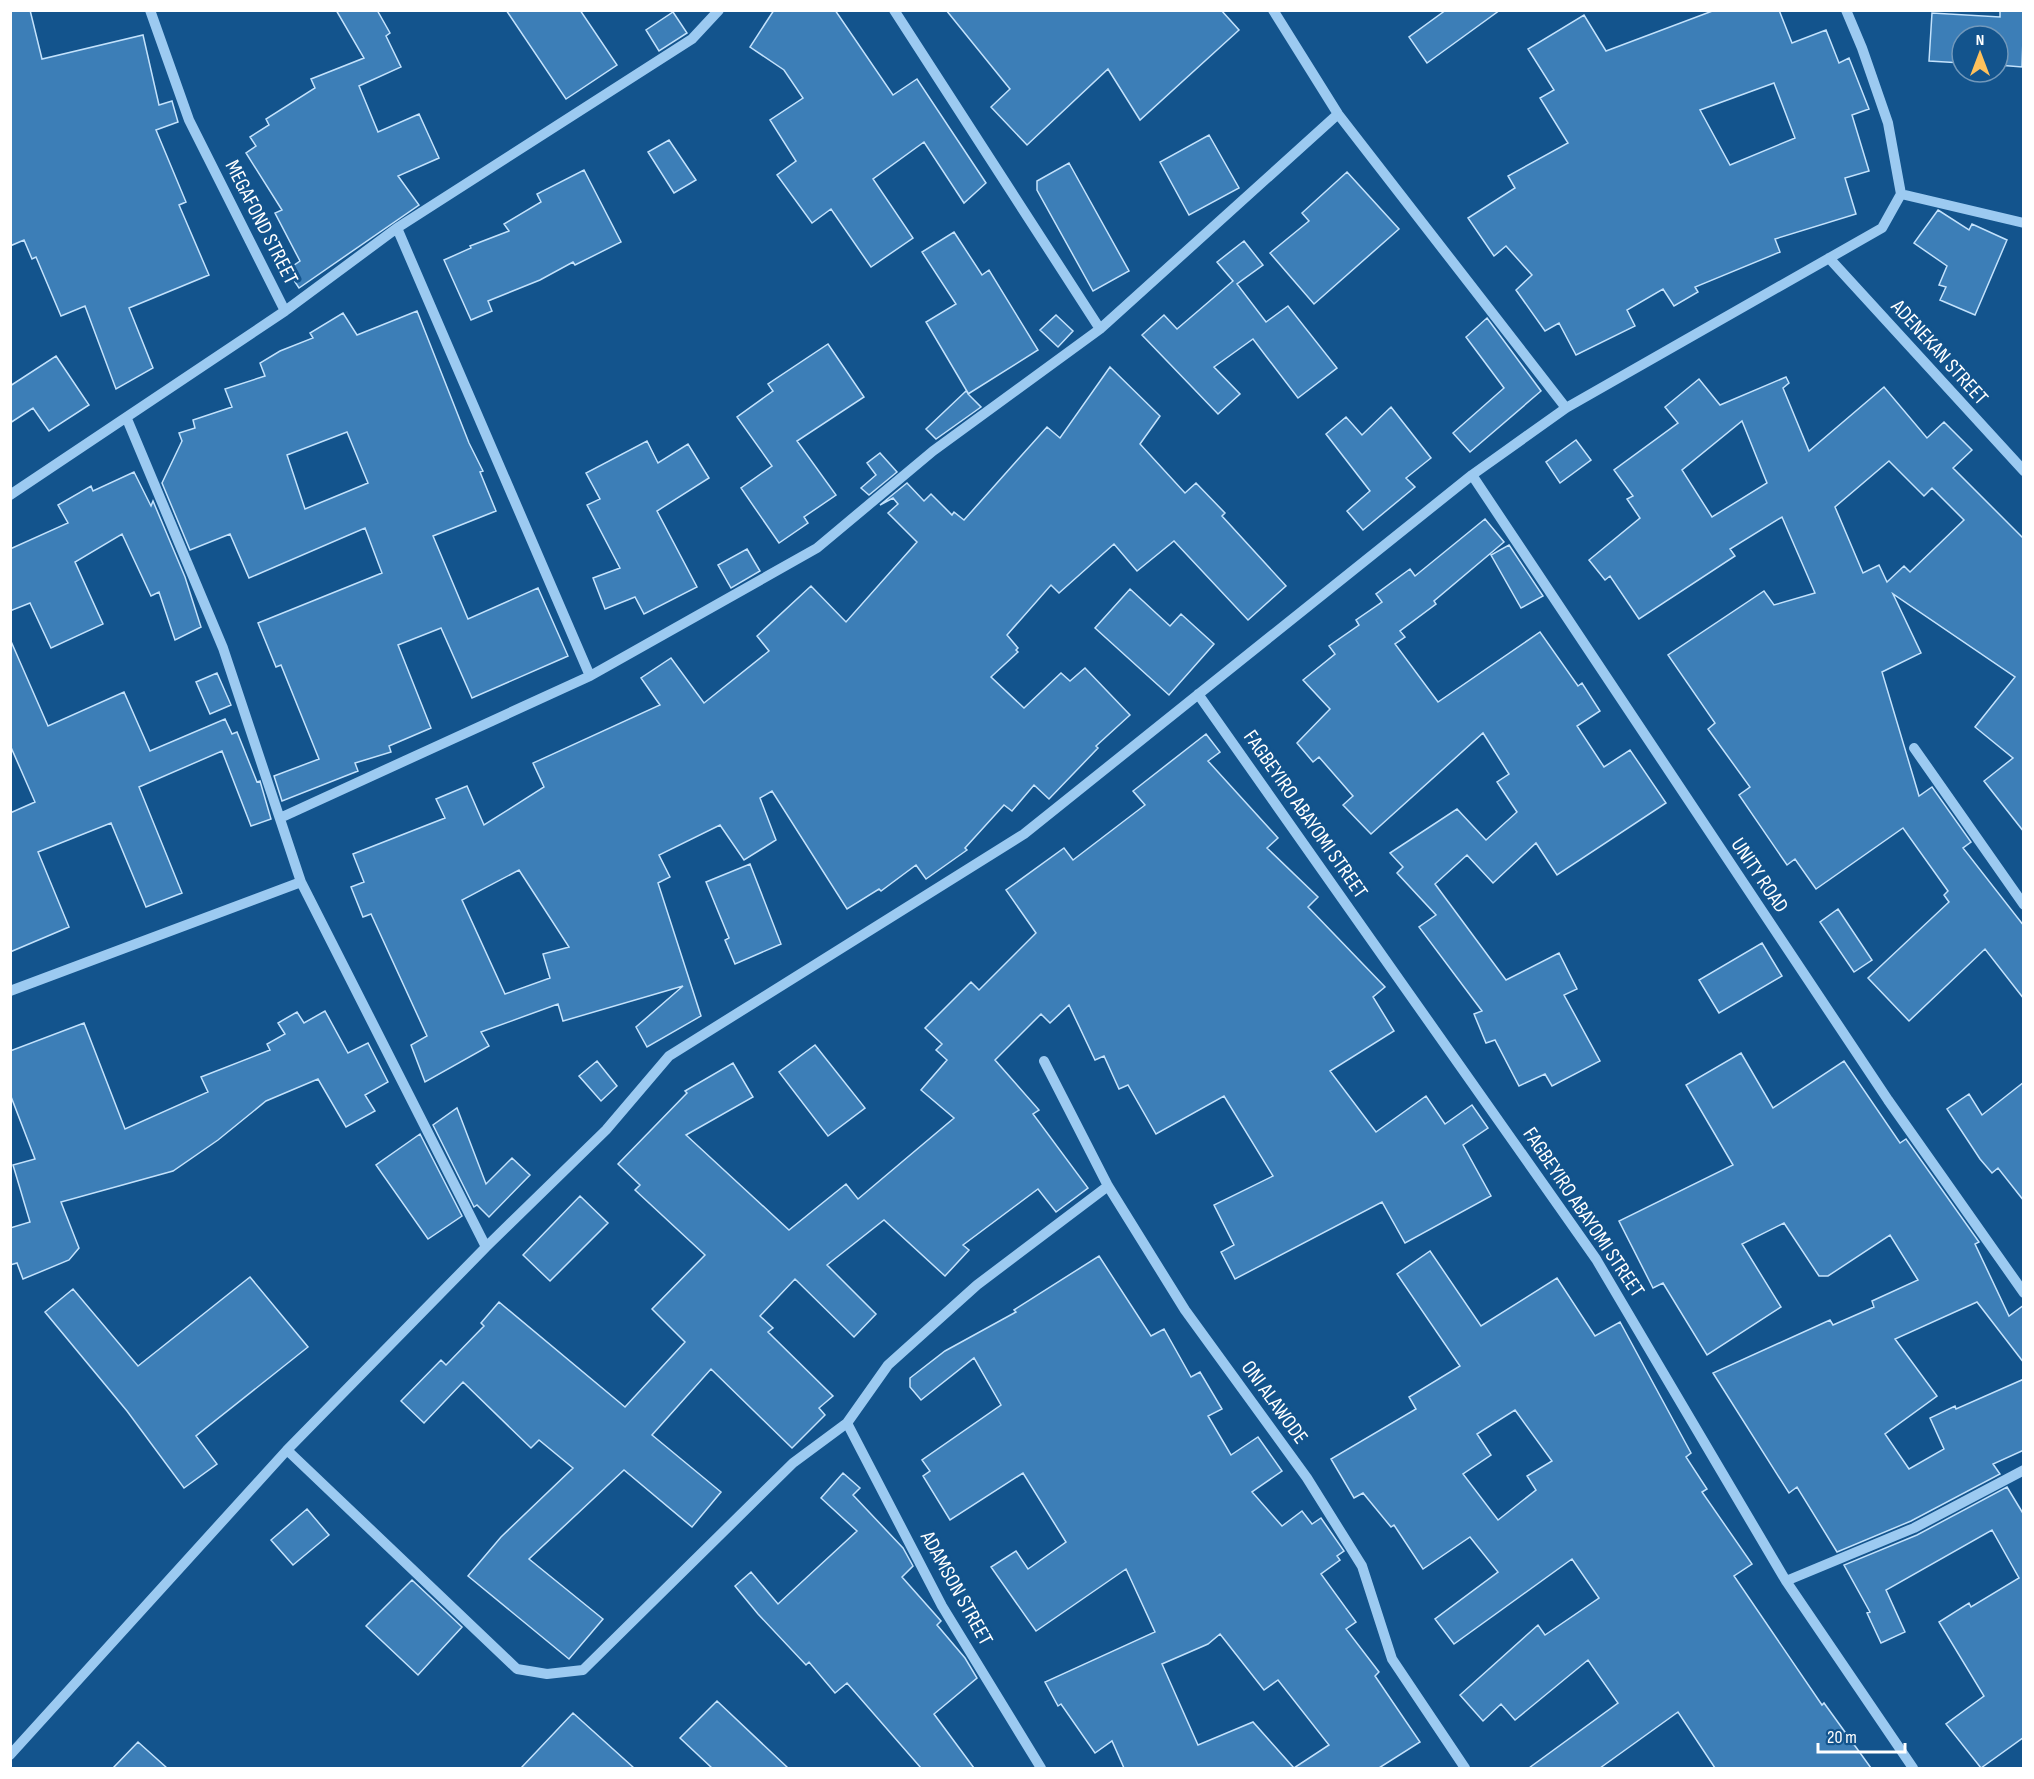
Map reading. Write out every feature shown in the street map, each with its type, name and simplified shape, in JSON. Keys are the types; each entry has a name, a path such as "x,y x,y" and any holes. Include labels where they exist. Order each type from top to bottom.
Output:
{"street":[{"name":"MEGAFOND STREET","path":"10,495 127,419 285,311 189,120 150,10"},
{"path":"285,311 397,228 692,39 719,10"},
{"path":"894,10 1100,329"},
{"path":"1273,10 1338,114 1566,408"},
{"path":"10,1755 287,1450 486,1247 606,1130 669,1056 1024,834 1472,475 1566,408 1882,228 1901,194 1888,123 1846,10"},
{"path":"280,818 590,676 817,548 933,452 1100,329 1338,114"},
{"path":"1901,194 2024,223"},
{"path":"397,228 590,676"},
{"name":"ADENEKAN STREET","path":"1829,258 2024,471"},
{"path":"127,419 223,648 301,882 486,1247"},
{"name":"UNITY ROAD","path":"1472,475 1881,1090 2024,1293"},
{"name":"FAGBEYIRO ABAYOMI STREET","path":"1198,694 1596,1259 1786,1581 1913,1768"},
{"path":"1914,748 2024,905"},
{"path":"10,991 301,882"},
{"name":"ONI ALAWODE","path":"1044,1061 1108,1186 1185,1311 1306,1478 1362,1566 1392,1659 1465,1768"},
{"path":"287,1450 517,1669 547,1674 583,1670 793,1463 847,1423 888,1365 977,1285 1108,1186"},
{"name":"ADAMSON STREET","path":"847,1423 942,1606 1041,1768"},
{"path":"1786,1581 1914,1527 2024,1470"}],"building":[{"path":"10,10 30,10 42,59 143,35 159,105 172,101 178,122 156,130 186,202 179,205 209,275 129,308 153,368 116,389 85,306 61,316 36,257 32,259 24,240 10,246"},
{"path":"336,10 377,10 390,33 386,36 401,67 359,86 378,132 419,114 439,158 398,176 419,205 299,288 287,270 300,261 275,213 282,210 246,153 256,146 250,137 269,125 266,119 315,88 311,79 364,58"},
{"path":"506,10 580,10 617,65 566,99"},
{"path":"774,10 835,10 893,95 917,79 986,183 964,203 924,142 873,179 913,238 871,267 831,209 812,223 777,175 796,161 770,120 803,98 784,70 750,47"},
{"path":"946,10 1221,10 1239,30 1140,120 1108,69 1027,145 991,107 1010,89"},
{"path":"1446,10 1500,10 1427,63 1409,37"},
{"path":"1715,10 1779,10 1792,43 1826,30 1839,63 1849,58 1869,109 1852,115 1869,171 1845,178 1856,214 1775,239 1780,252 1695,287 1698,292 1674,306 1663,289 1627,310 1635,326 1576,355 1559,323 1545,331 1516,290 1532,275 1506,246 1494,256 1468,218 1515,188 1508,176 1568,143 1540,98 1554,90 1528,49 1584,15 1606,51","holes":["1774,83 1795,138 1730,165 1700,110"]},
{"path":"2000,10 2024,10 2022,67 2010,66 2010,24 1950,24 1950,62 1929,61 1932,13 2000,17"},
{"path":"673,12 687,33 659,51 646,30"},
{"path":"1209,135 1239,188 1189,215 1160,162"},
{"path":"669,140 696,180 674,193 648,152"},
{"path":"1069,163 1129,271 1093,291 1037,190 1037,181"},
{"path":"584,170 621,242 575,265 573,262 540,280 488,301 492,311 471,320 444,260 471,248 470,246 509,231 504,224 541,202 537,194"},
{"path":"1347,172 1399,229 1314,304 1270,253 1309,221 1302,213"},
{"path":"1938,210 1969,230 1972,224 2007,240 1975,315 1940,300 1946,287 1939,285 1947,266 1914,243"},
{"path":"954,232 982,275 989,270 1038,350 968,394 981,407 936,439 926,429 966,391 968,393 926,322 956,304 922,252"},
{"path":"1244,241 1263,265 1237,284 1266,322 1288,306 1337,368 1298,398 1253,339 1214,367 1240,394 1218,414 1142,335 1164,315 1177,329 1233,281 1217,262"},
{"path":"417,311 469,443 483,471 480,472 496,511 433,536 468,619 538,588 568,656 472,698 441,628 398,645 431,728 389,746 391,752 355,763 358,771 282,801 274,776 319,759 281,665 276,667 258,623 382,573 365,528 249,578 230,534 190,550 162,483 182,441 179,433 195,428 193,420 232,407 225,389 265,376 260,363 280,351 313,338 310,333 343,313 357,335","holes":["347,432 368,483 305,509 287,455"]},
{"path":"1056,315 1073,331 1058,347 1040,330"},
{"path":"1487,318 1541,391 1470,452 1453,433 1504,388 1466,337"},
{"path":"828,344 864,397 797,441 836,495 804,517 808,523 779,543 741,488 772,466 737,417 773,391 768,384"},
{"path":"56,356 89,405 49,431 33,408 10,423 10,386"},
{"path":"1110,367 1160,416 1140,444 1185,493 1196,483 1225,513 1222,516 1286,586 1248,620 1174,541 1137,571 1114,544 1059,593 1051,585 1007,635 1018,648 1016,650 1018,652 991,677 1024,708 1061,673 1070,681 1085,668 1130,715 1096,746 1098,748 1049,799 1034,785 1012,811 1004,805 965,848 967,850 926,879 916,865 881,891 879,889 847,909 772,791 760,798 776,840 744,860 720,825 659,855 670,877 658,883 701,1016 647,1047 636,1027 683,986 563,1021 558,1004 481,1032 489,1046 425,1082 411,1045 427,1036 371,914 363,917 351,887 364,882 353,854 445,818 436,799 467,786 484,825 544,787 533,763 660,705 641,678 671,658 704,703 769,651 757,636 811,586 846,622 917,542 888,513 898,504 893,498 880,505 907,483 924,501 931,494 952,515 954,512 964,520 1047,427 1060,438","holes":["519,870 569,947 543,954 550,978 505,994 462,900"]},
{"path":"1786,377 1789,383 1783,388 1809,451 1884,387 1927,438 1944,422 1972,450 1953,468 2024,539 2024,832 1984,781 2013,758 1975,727 2015,677 1893,594 1921,653 1882,672 1919,796 1932,787 1971,842 1963,848 2024,926 2024,999 1985,949 1909,1021 1868,978 1949,902 1944,895 1948,891 1903,828 1816,889 1795,859 1787,865 1739,795 1750,787 1708,729 1715,723 1668,655 1764,591 1774,605 1815,593 1782,517 1730,549 1735,556 1639,619 1610,576 1605,580 1589,560 1640,518 1627,499 1633,496 1614,470 1678,423 1665,407 1699,379 1720,405","holes":["1742,421 1767,483 1712,517 1682,470","1889,461 1924,496 1932,488 1964,520 1910,572 1904,566 1887,582 1879,565 1863,573 1835,507"]},
{"path":"1391,407 1431,458 1406,478 1415,487 1363,530 1347,511 1370,491 1326,434 1346,417 1362,435"},
{"path":"1576,440 1591,460 1560,483 1546,462"},
{"path":"647,441 658,463 688,444 709,478 657,511 697,587 644,614 635,597 605,609 593,578 620,568 587,505 600,499 586,473"},
{"path":"880,453 897,472 869,495 861,488 876,475 867,463"},
{"path":"134,472 151,506 153,501 185,577 201,627 175,640 159,592 151,596 122,534 75,562 103,624 51,648 30,603 10,611 10,549 68,523 58,505 91,486 93,491"},
{"path":"1485,519 1504,542 1434,601 1436,604 1400,631 1405,637 1395,644 1438,702 1540,632 1578,686 1582,683 1600,711 1577,726 1604,767 1630,750 1666,803 1557,875 1536,843 1493,883 1467,855 1435,884 1506,980 1559,953 1577,989 1564,995 1600,1061 1552,1086 1545,1074 1519,1086 1495,1040 1486,1043 1474,1014 1482,1011 1419,927 1436,915 1397,873 1403,867 1390,853 1457,809 1486,840 1517,812 1497,782 1509,774 1483,733 1371,834 1343,805 1353,796 1319,757 1313,762 1297,743 1330,709 1303,680 1335,654 1329,646 1359,625 1356,620 1382,602 1376,594 1410,569 1415,576"},
{"path":"1509,545 1543,596 1521,608 1491,555"},
{"path":"747,549 760,571 731,588 718,565"},
{"path":"1130,589 1170,626 1181,614 1214,644 1169,695 1095,628"},
{"path":"10,639 48,726 124,692 150,751 225,719 232,734 237,732 257,782 260,781 271,819 251,826 222,751 139,787 182,893 146,907 111,823 38,852 69,927 10,952 10,813 35,802 10,745"},
{"path":"217,673 231,705 210,714 196,682"},
{"path":"1206,734 1220,752 1208,761 1278,838 1267,848 1318,897 1308,907 1385,987 1373,997 1394,1031 1330,1071 1376,1132 1426,1096 1445,1124 1472,1105 1488,1128 1463,1145 1491,1196 1405,1243 1382,1202 1235,1279 1221,1252 1234,1245 1214,1205 1273,1176 1224,1096 1156,1134 1128,1085 1119,1089 1104,1056 1095,1060 1069,1005 1050,1023 1041,1014 995,1060 1039,1110 1033,1114 1088,1188 1056,1212 1038,1189 963,1245 969,1250 945,1276 884,1220 827,1265 876,1314 854,1337 795,1279 760,1316 773,1328 768,1332 833,1396 819,1408 825,1415 792,1448 711,1369 652,1435 721,1492 692,1527 624,1470 529,1559 603,1619 569,1659 468,1576 501,1537 573,1468 539,1440 531,1448 463,1382 424,1423 401,1401 441,1360 446,1365 484,1326 481,1323 499,1302 625,1407 685,1342 652,1309 705,1255 635,1190 640,1185 618,1164 687,1093 685,1091 733,1063 753,1097 686,1135 789,1230 846,1184 858,1199 954,1118 921,1090 947,1060 936,1050 942,1044 925,1028 971,982 979,990 1036,933 1006,890 1064,848 1073,860 1145,805 1133,791"},
{"path":"750,864 781,944 735,964 725,940 729,938 706,882"},
{"path":"1838,909 1872,960 1854,972 1820,922"},
{"path":"1762,943 1782,976 1719,1013 1699,980"},
{"path":"325,1011 348,1053 368,1043 388,1082 365,1095 375,1111 346,1127 318,1079 266,1101 218,1140 173,1171 61,1202 79,1248 69,1260 23,1279 17,1263 10,1265 10,1228 30,1222 13,1165 35,1159 10,1094 10,1051 84,1023 125,1129 208,1092 201,1077 270,1050 267,1044 285,1034 278,1023 297,1012 304,1023"},
{"path":"815,1045 865,1108 828,1136 779,1072"},
{"path":"1741,1053 1773,1108 1844,1061 1900,1143 1906,1139 1979,1242 1975,1244 2009,1316 2024,1305 2024,1363 1977,1302 1895,1339 1937,1396 1885,1434 1909,1469 1944,1449 1930,1418 2024,1379 2024,1450 1993,1464 2000,1474 1911,1521 1837,1552 1797,1487 1789,1493 1713,1373 1830,1320 1833,1325 1874,1307 1872,1301 1918,1280 1890,1235 1828,1276 1819,1276 1784,1223 1742,1244 1781,1307 1707,1355 1663,1283 1653,1288 1619,1221 1733,1165 1686,1085"},
{"path":"597,1061 617,1086 601,1101 579,1076"},
{"path":"2024,1082 2024,1201 1998,1168 1992,1173 1980,1159 1947,1109 1969,1094 1982,1115"},
{"path":"457,1108 486,1184 512,1158 530,1175 489,1217 477,1205 474,1207 433,1125"},
{"path":"420,1134 462,1216 428,1239 376,1165"},
{"path":"580,1196 608,1223 550,1281 523,1255"},
{"path":"1430,1251 1481,1326 1557,1278 1595,1336 1620,1322 1691,1453 1686,1457 1707,1489 1702,1492 1752,1564 1734,1576 1822,1705 1824,1703 1871,1768 1715,1768 1678,1712 1600,1768 1529,1768 1618,1703 1588,1660 1515,1720 1501,1704 1483,1721 1460,1695 1538,1625 1545,1635 1599,1598 1572,1559 1454,1644 1435,1619 1498,1572 1470,1537 1423,1569 1394,1525 1391,1527 1363,1493 1354,1498 1331,1459 1416,1409 1409,1397 1460,1366 1397,1274","holes":["1515,1410 1552,1461 1527,1476 1536,1490 1498,1520 1463,1474 1491,1455 1477,1434"]},
{"path":"1099,1256 1151,1336 1164,1329 1191,1377 1200,1372 1222,1409 1208,1416 1231,1455 1258,1437 1282,1471 1252,1492 1282,1526 1302,1511 1312,1524 1321,1518 1344,1551 1337,1556 1340,1560 1321,1574 1356,1622 1346,1629 1379,1672 1375,1676 1420,1742 1379,1768 1294,1768 1124,1768 1112,1741 1095,1753 1061,1704 1058,1706 1045,1682 1155,1632 1126,1569 1036,1631 991,1567 1016,1551 1028,1569 1066,1542 1023,1473 950,1520 923,1476 930,1471 922,1460 1001,1405 974,1358 921,1400 910,1387 910,1378 945,1351 1016,1312 1014,1310","holes":["1220,1634 1264,1690 1278,1680 1329,1745 1294,1768 1253,1722 1198,1745 1162,1664 1208,1644"]},
{"path":"250,1277 308,1347 196,1436 217,1464 184,1488 127,1411 45,1312 73,1289 138,1366"},
{"path":"843,1473 860,1488 853,1495 903,1548 913,1566 902,1577 941,1621 937,1625 965,1658 977,1678 934,1714 974,1768 921,1768 847,1683 835,1693 809,1662 806,1665 758,1614 735,1586 751,1572 778,1604 857,1531 821,1498"},
{"path":"2007,1487 2024,1515 2024,1737 1981,1768 1946,1724 1984,1696 1939,1622 1969,1603 1971,1607 2019,1578 1992,1530 1886,1590 1905,1632 1881,1643 1867,1613 1870,1612 1844,1565 1917,1535"},
{"path":"307,1509 329,1535 293,1565 271,1540"},
{"path":"412,1580 462,1627 418,1675 366,1626"},
{"path":"717,1701 788,1768 712,1768 680,1738"},
{"path":"573,1713 634,1768 521,1768"},
{"path":"138,1742 167,1768 113,1768"}]}
